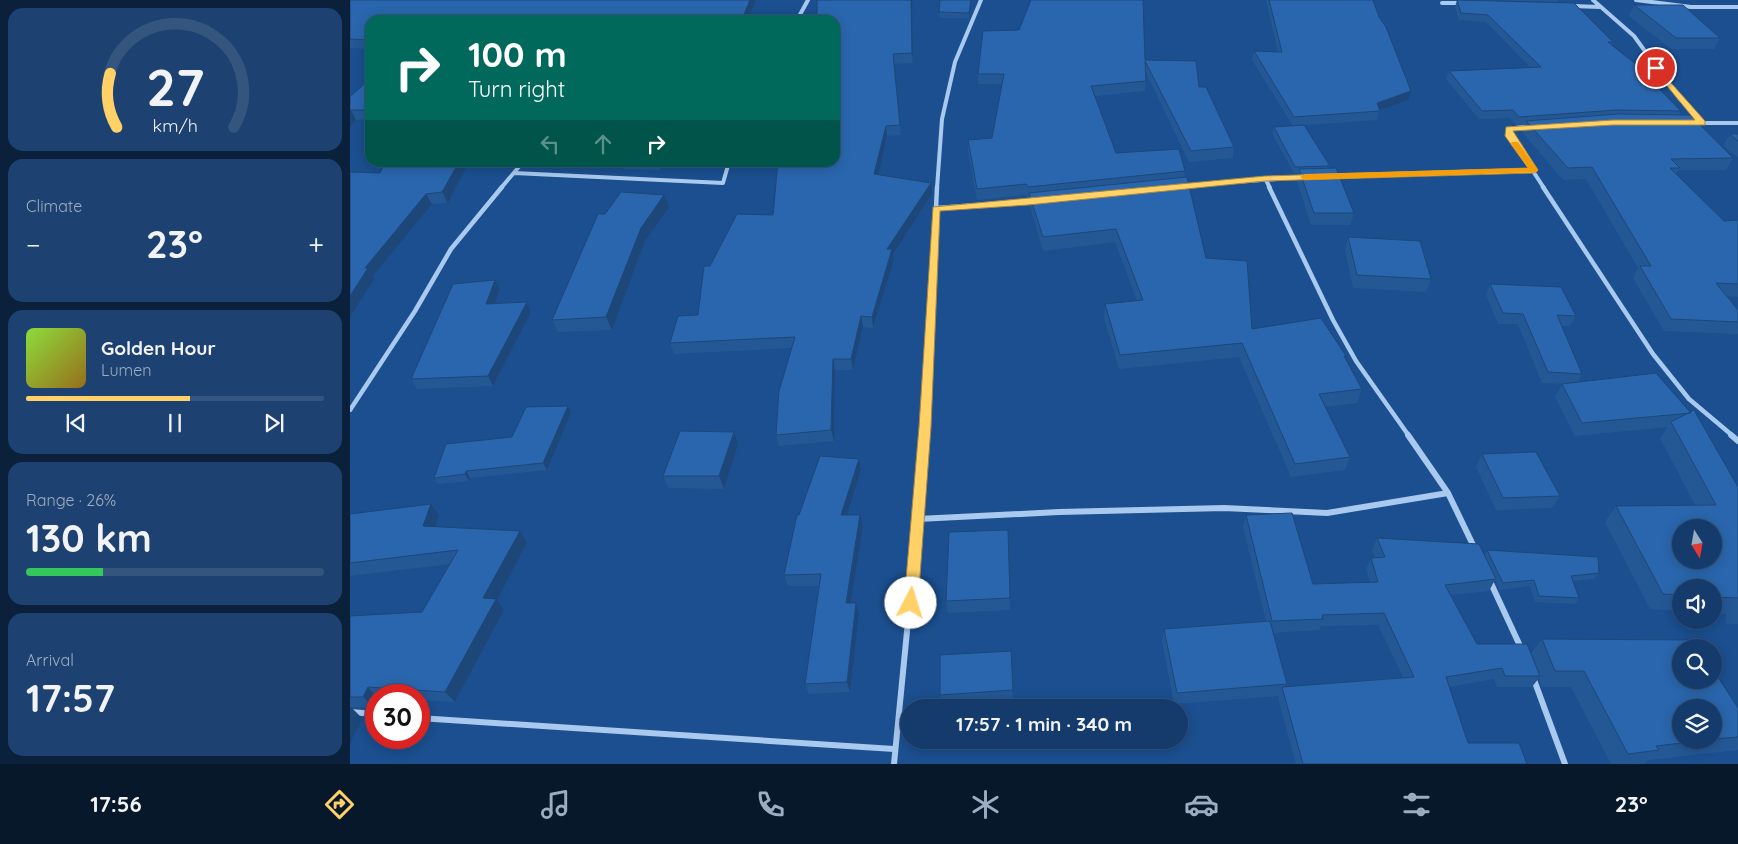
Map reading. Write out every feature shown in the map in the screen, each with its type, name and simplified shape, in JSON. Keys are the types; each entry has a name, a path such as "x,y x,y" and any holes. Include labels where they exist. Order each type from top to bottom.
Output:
{"street":[{"path":"800,15 808,0"},
{"path":"894,764 918,519 936,208 944,110 955,62 981,0"},
{"path":"1593,0 1634,36 1679,98 1702,123"},
{"path":"1636,0 1691,7 1738,8"},
{"path":"1442,2 1462,3"},
{"path":"1571,6 1600,7"},
{"path":"1682,123 1738,123"},
{"path":"1538,126 1508,129 1510,136 1653,354 1689,399 1738,441"},
{"path":"350,410 416,311 451,249 519,167"},
{"path":"514,173 723,183 728,167"},
{"path":"1324,176 1534,170"},
{"path":"1177,186 1265,178 1304,177"},
{"path":"1265,178 1333,320 1356,361 1448,493 1477,553"},
{"path":"936,208 1038,201"},
{"path":"918,519 1059,512 1224,508 1327,513 1448,493"},
{"path":"1485,570 1526,657"},
{"path":"1529,666 1565,764"},
{"path":"350,712 365,713"},
{"path":"430,719 894,749"}],"building":[{"path":"350,0 750,0 744,15 365,15 365,40 350,39"},
{"path":"817,0 911,0 912,53 893,54 900,125 886,126 874,174 931,183 887,249 892,249 872,317 861,316 851,359 833,359 831,430 776,435 779,391 795,337 670,343 678,316 698,315 704,266 710,266 737,214 773,215 778,167 840,167 840,15 817,15"},
{"path":"940,0 971,0 969,13 939,12"},
{"path":"1031,0 1143,0 1145,60 1196,61 1199,87 1206,87 1234,147 1191,151 1145,61 1146,81 1091,86 1116,153 1179,149 1185,171 1028,187 1026,184 977,189 968,140 992,138 1004,74 978,74 983,31 1019,30"},
{"path":"1269,0 1373,0 1379,17 1386,27 1411,91 1377,103 1380,111 1294,117 1254,51 1282,52"},
{"path":"1457,0 1574,3 1613,42 1608,42 1633,62 1681,111 1616,110 1519,117 1513,110 1482,111 1449,71 1541,67 1488,15 1461,13"},
{"path":"1634,5 1683,5 1720,38 1676,38"},
{"path":"365,83 365,110 350,111 350,95"},
{"path":"1618,114 1690,115 1733,158 1671,159 1680,168 1670,168 1724,221 1738,220 1738,284 1716,283 1738,310 1738,322 1671,319 1640,266 1651,266 1592,167 1568,168 1526,121"},
{"path":"1304,125 1330,166 1295,167 1274,127"},
{"path":"1730,134 1738,134 1738,141"},
{"path":"383,167 456,167 442,192 426,194 365,268 368,268 350,296 350,172 380,173"},
{"path":"1336,168 1354,213 1314,213 1299,169"},
{"path":"1187,177 1206,258 1247,261 1252,329 1321,318 1346,356 1344,356 1362,389 1319,394 1350,457 1295,464 1242,343 1120,355 1105,304 1143,300 1116,229 1043,237 1029,193"},
{"path":"621,192 664,195 641,228 606,317 552,320 598,214 605,214"},
{"path":"1348,237 1420,241 1431,279 1357,275"},
{"path":"495,280 486,304 527,302 488,376 411,379 453,284"},
{"path":"1490,284 1561,287 1576,316 1557,315 1582,374 1548,372 1523,314 1503,313"},
{"path":"1656,373 1691,413 1582,423 1562,384"},
{"path":"568,406 543,463 466,471 465,474 434,478 446,444 512,437 526,407"},
{"path":"1694,410 1738,487 1738,598 1722,597 1722,579 1672,579 1672,594 1663,594 1616,506 1716,505 1671,422"},
{"path":"680,431 734,432 719,476 663,476"},
{"path":"1536,452 1560,496 1503,498 1482,454"},
{"path":"820,456 859,459 841,515 860,515 846,603 856,603 847,682 805,684 821,574 784,575 797,515 799,515"},
{"path":"431,504 423,526 520,531 483,598 496,599 445,692 430,691 430,684 365,684 363,697 350,697 350,616 422,612 458,550 350,563 350,514"},
{"path":"1292,513 1313,584 1378,582 1371,558 1385,557 1377,538 1479,544 1496,579 1445,585 1477,644 1527,644 1540,676 1505,676 1502,668 1446,677 1468,743 1519,743 1527,764 1303,764 1282,687 1414,677 1384,613 1322,615 1323,619 1272,621 1246,515"},
{"path":"1008,530 1010,598 946,601 949,532"},
{"path":"1487,550 1598,557 1599,573 1571,576 1579,598 1539,596 1534,580 1503,583"},
{"path":"1270,621 1287,684 1177,693 1164,629"},
{"path":"1542,639 1672,640 1672,689 1722,689 1722,683 1738,708 1738,737 1722,738 1722,699 1672,699 1672,744 1656,746 1659,750 1628,754 1584,671 1555,671"},
{"path":"1011,651 1013,690 940,695 940,655"}],"slow traffic":[{"path":"1305,177 1534,170 1515,143"}],"route":[{"path":"911,603 925,427 936,208 1028,202 1265,178 1534,170 1510,136 1508,129 1613,122 1702,123 1679,98 1656,68"}]}
